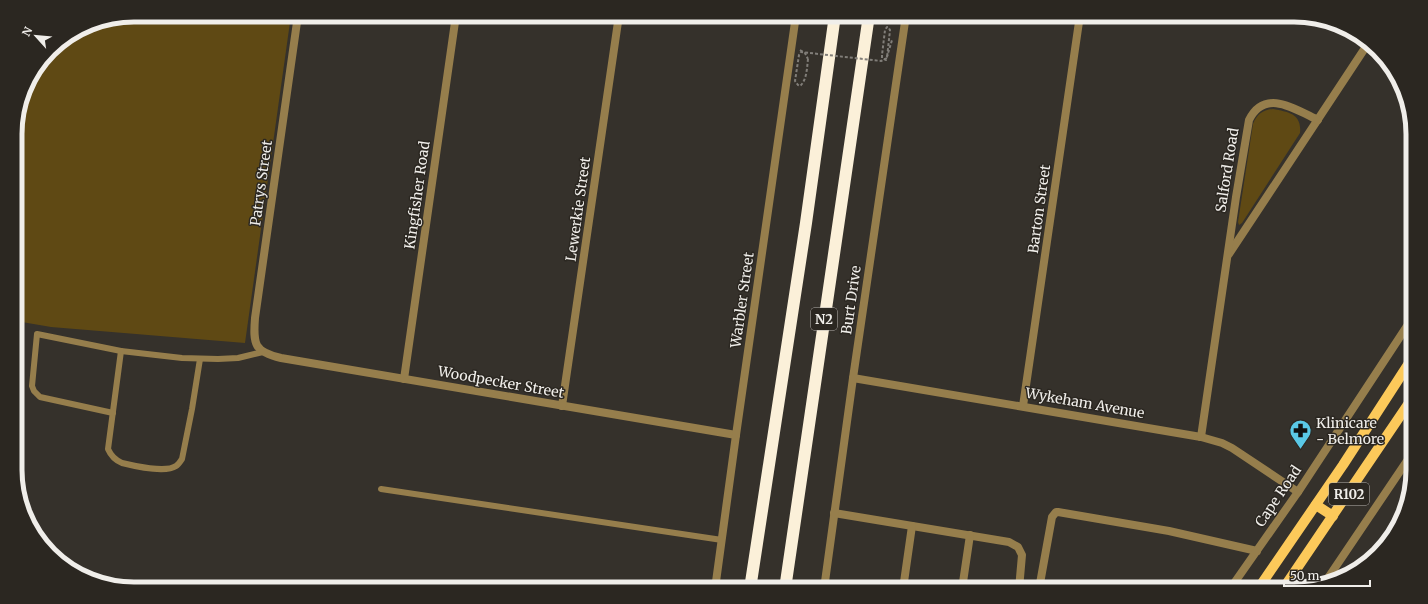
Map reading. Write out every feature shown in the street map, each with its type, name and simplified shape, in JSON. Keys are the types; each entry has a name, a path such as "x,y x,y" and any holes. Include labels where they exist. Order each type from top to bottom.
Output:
{"highway":[{"name":"N2","path":"751,582 806,223 834,22"},
{"name":"N2","path":"786,582 868,22"}],"main road":[{"name":"R102","path":"1263,582 1316,505 1406,368"},
{"name":"R102","path":"1289,582 1406,408"},
{"path":"1316,505 1334,516"}],"street":[{"name":"Patrys Street","path":"263,352 255,343 255,318 297,22"},
{"name":"Kingfisher Road","path":"404,379 455,22"},
{"name":"Lewerkie Street","path":"562,406 618,22"},
{"name":"Warbler Street","path":"716,582 795,22"},
{"name":"Burt Drive","path":"825,582 905,22"},
{"name":"Barton Street","path":"1023,406 1079,22"},
{"name":"Salford Road","path":"1228,256 1365,48"},
{"name":"Salford Road","path":"1201,437 1246,128 1252,113 1263,104 1272,102 1280,103 1293,108 1318,120"},
{"name":"Cape Road","path":"1235,582 1298,492 1406,326"},
{"name":"Woodpecker Street","path":"263,352 281,358 736,434"},
{"name":"Wykeham Avenue","path":"853,378 1201,437 1222,443 1232,448 1298,492"},
{"path":"1330,576 1406,462"},
{"path":"1040,582 1052,517 1056,512 1169,531 1257,551"},
{"path":"834,513 1009,542 1018,547 1022,555 1020,582"},
{"path":"904,582 912,526"},
{"path":"963,582 970,536"}],"lane":[{"path":"113,413 40,397 34,391 32,386 37,334 121,351 218,360 238,358 263,352"},
{"path":"121,351 108,449 116,460 128,465 164,470 177,466 182,459 200,358"},
{"path":"381,489 722,540"}],"path":[{"path":"808,59 805,80 800,86 795,81 799,55 801,52 881,61 887,58 890,30 887,27 885,30 882,55 882,58 886,60 888,59 894,28"}],"shaded area":[{"path":"290,22 245,343 51,327 22,322 22,127 24,112 34,84 45,66 60,50 78,37 98,28 119,23"},
{"path":"1273,109 1284,111 1297,118 1300,133 1242,223 1239,225 1238,222 1253,124 1261,113 1266,110"}],"place":[{"name":"Klinicare - Belmore","path":"1300,450"}]}
